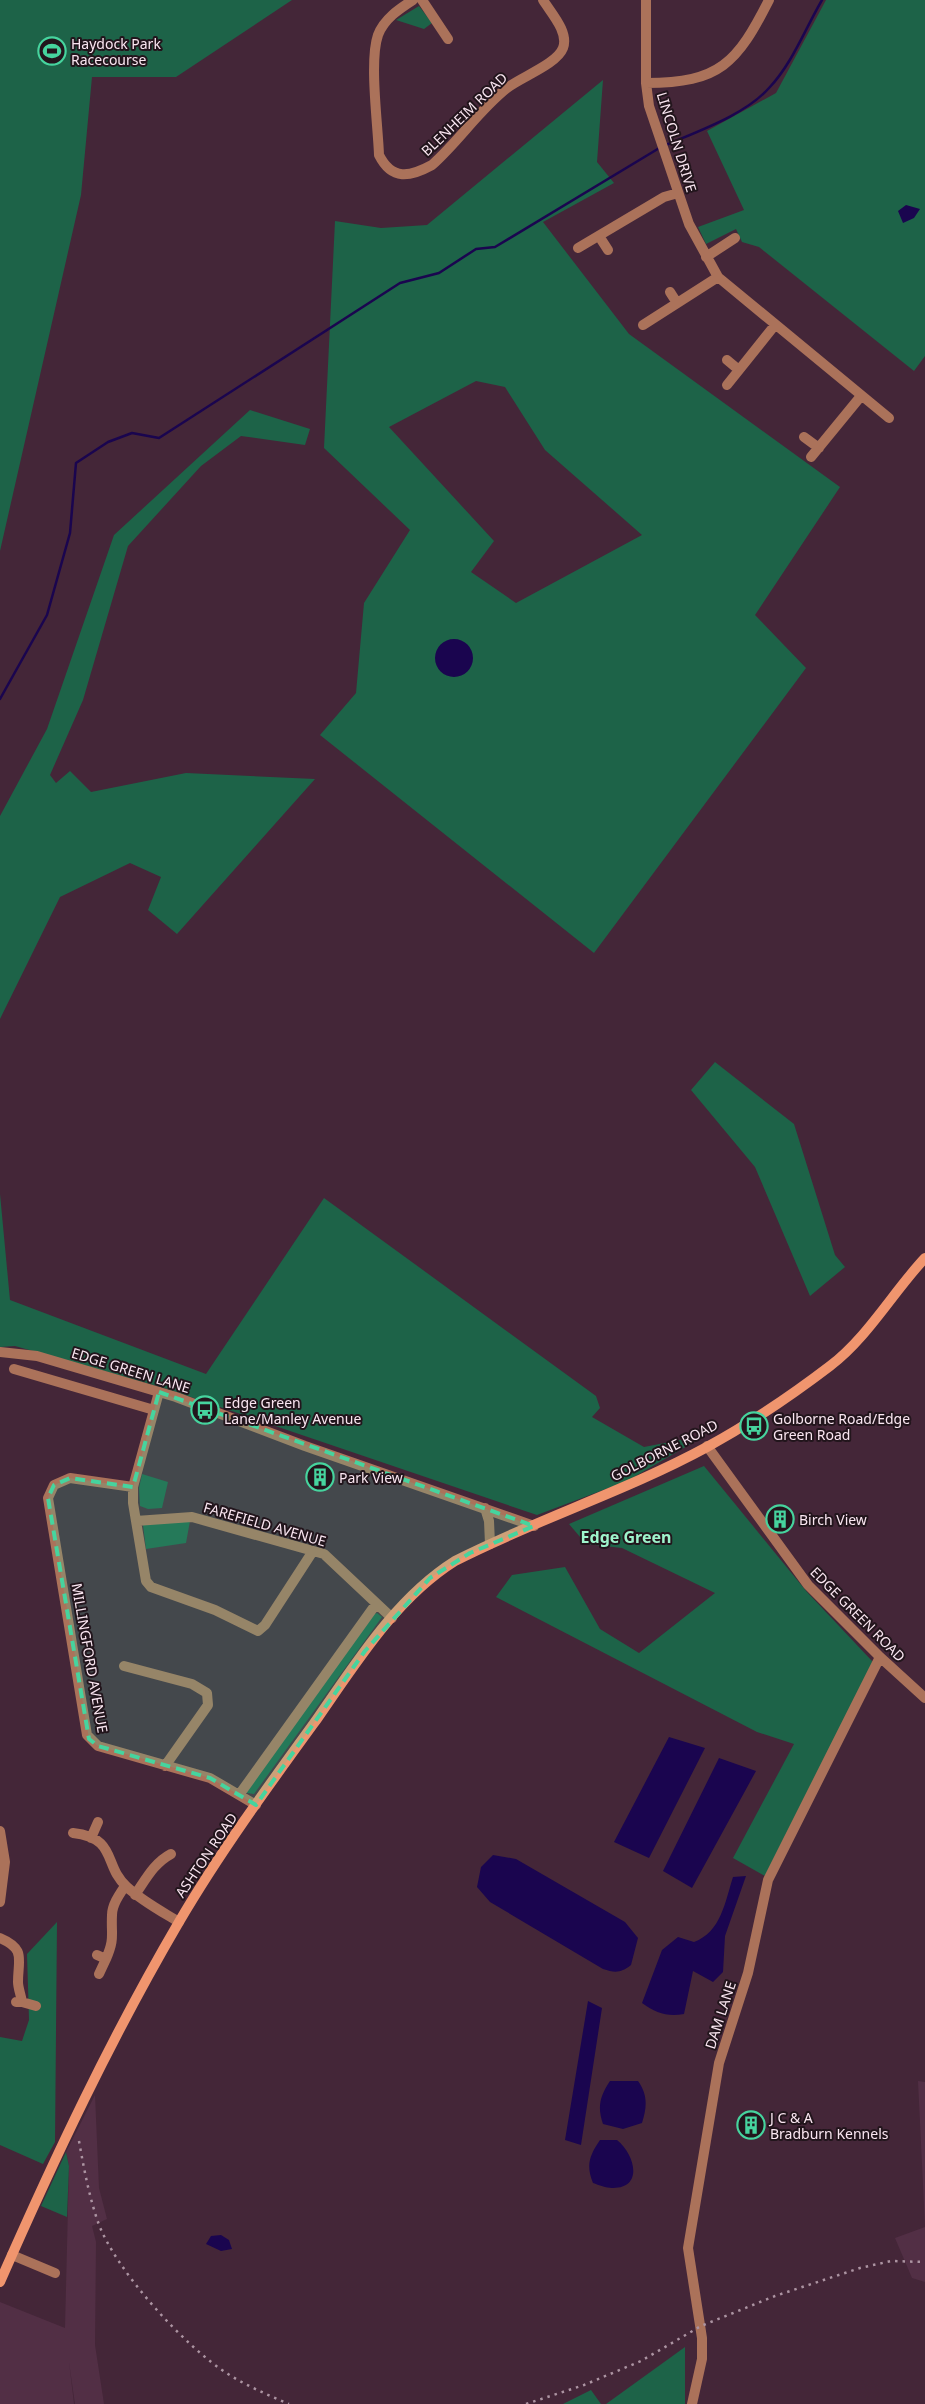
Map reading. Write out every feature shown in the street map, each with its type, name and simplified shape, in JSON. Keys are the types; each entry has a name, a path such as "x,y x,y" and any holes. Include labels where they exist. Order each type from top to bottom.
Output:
{"main road":[{"name":"GOLBORNE ROAD","path":"534,1526 707,1446 831,1365 862,1334 925,1258"},
{"name":"ASHTON ROAD","path":"0,2282 75,2118 179,1922 256,1806 365,1651 392,1618 438,1572 490,1544 534,1526"}],"street":[{"name":"BLENHEIM ROAD","path":"413,0 387,20 379,34 374,53 379,155 384,165 396,173 407,175 419,172 432,165 508,88 553,60 562,50 565,39 562,30 543,0"},
{"path":"422,0 448,39"},
{"name":"LINCOLN DRIVE","path":"646,0 646,84 649,106 689,224 706,257 718,277 889,418"},
{"path":"646,84 673,83 695,79 725,66 742,49 769,0"},
{"path":"578,248 664,197 678,193"},
{"path":"599,236 608,250"},
{"path":"706,257 735,238"},
{"path":"643,325 718,277"},
{"path":"670,292 677,303"},
{"path":"727,385 775,325"},
{"path":"727,360 739,370"},
{"path":"811,456 861,396"},
{"path":"804,436 819,448"},
{"name":"EDGE GREEN LANE","path":"0,1352 37,1356 159,1392 534,1526"},
{"path":"14,1369 154,1410"},
{"path":"159,1392 133,1487 136,1521 146,1580 151,1587 215,1610 250,1628 258,1630 265,1625 313,1552"},
{"name":"EDGE GREEN ROAD","path":"707,1446 808,1585 880,1657 925,1698"},
{"name":"MILLINGFORD AVENUE","path":"133,1487 70,1478 54,1485 48,1498 87,1735 98,1746 210,1778 256,1806"},
{"path":"485,1508 490,1521 490,1544"},
{"name":"FAREFIELD AVENUE","path":"136,1521 192,1517 324,1554 333,1560 392,1618"},
{"name":"ASHTON ROAD","path":"239,1795 376,1604"},
{"name":"DAM LANE","path":"692,2404 702,2359 702,2332 688,2248 719,2063 748,1973 768,1880 880,1657"},
{"path":"124,1666 192,1684 207,1693 208,1705 165,1766"},
{"path":"91,1838 98,1822"},
{"path":"0,1831 5,1862 0,1902"},
{"path":"72,1833 91,1838 104,1847 125,1886 179,1922"},
{"path":"135,1894 162,1858 171,1854"},
{"path":"99,1974 102,1957 114,1940 112,1916 114,1907 125,1886"},
{"path":"0,1938 14,1946 20,1956 19,2002 36,2006"},
{"path":"12,2255 55,2273"}],"highlighted area":[{"path":"159,1392 534,1526 470,1553 430,1578 365,1651 256,1805 210,1778 98,1746 89,1739 48,1498 54,1485 70,1478 133,1487"}],"shaded area":[{"path":"906,205 920,209 914,218 903,223 898,211"},
{"path":"454,639 461,640 467,645 472,651 472,665 467,671 461,676 454,677 447,676 441,671 436,665 435,658 436,651 441,645 447,640"},
{"path":"669,1737 705,1748 649,1858 614,1842"},
{"path":"719,1758 756,1771 692,1888 663,1871"},
{"path":"493,1855 516,1859 625,1922 638,1938 631,1965 618,1972 603,1969 490,1902 477,1887 481,1867"},
{"path":"746,1876 725,1936 723,1972 713,1982 693,1971 684,2014 672,2015 662,2013 642,2003 662,1950 678,1937 694,1942 710,1931 721,1915 733,1877"},
{"path":"588,2001 602,2008 581,2145 565,2140"},
{"path":"610,2081 638,2081 644,2091 646,2101 642,2123 623,2129 603,2124 600,2102"},
{"path":"918,2081 925,2082 925,2226"},
{"path":"95,2095 99,2188 107,2219 92,2226 96,2242 95,2345 104,2404 75,2404 69,2362 74,2404 0,2404 0,2302 65,2328 69,2166 66,2152"},
{"path":"600,2140 617,2140 623,2146 632,2162 632,2177 629,2183 622,2187 610,2188 593,2183 589,2166 593,2151"},
{"path":"925,2227 925,2282 912,2278 895,2238"},
{"path":"221,2235 229,2240 232,2249 221,2251 206,2244 211,2236"}],"green space":[{"path":"0,0 292,0 176,77 92,77 81,195 0,551"},
{"path":"826,0 925,0 925,356 914,371 759,247 742,242 736,229 706,244 698,227 744,210 707,131 776,93"},
{"path":"419,6 432,23 424,29 396,20"},
{"path":"603,80 597,162 614,183 543,222 629,334 840,487 755,615 806,668 594,953 320,735 356,693 364,603 410,530 324,448 335,221 381,228 427,225","holes":["476,381 505,387 545,450 642,535 516,603 471,572 494,541 389,427"]},
{"path":"250,410 310,429 305,445 241,436 201,466 128,546 83,700 50,775 56,783 70,771 91,792 186,773 315,779 177,934 148,910 161,877 130,863 60,897 0,1019 0,816 47,729 114,535"},
{"path":"715,1062 794,1124 835,1255 845,1267 810,1296 755,1167 691,1090"},
{"path":"0,1194 10,1300 206,1374 324,1198 596,1396 600,1408 592,1417 644,1447 706,1435 627,1481 537,1515 164,1388 15,1346 0,1347"},
{"path":"704,1466 807,1592 872,1661 872,1671 765,1876 733,1858 794,1744 757,1732 496,1597 512,1575 565,1567 600,1629 639,1653 715,1593 622,1548 586,1544 569,1524"},
{"path":"142,1474 168,1482 162,1508 148,1509 140,1506 139,1488"},
{"path":"190,1521 186,1543 146,1549 143,1525"},
{"path":"377,1613 382,1617 254,1794 247,1793 247,1789 372,1615"},
{"path":"57,1922 55,2142 43,2164 0,2145 0,2037 22,2041 29,2020 27,1954"},
{"path":"66,2152 69,2166 67,2217 41,2206"},
{"path":"685,2347 685,2404 606,2404"},
{"path":"591,2390 601,2404 563,2404"}],"waterway":[{"path":"666,145 734,114 759,98 785,68 822,0"},
{"path":"0,699 47,615 70,533 76,463 108,442 132,433 159,438 400,283 439,273 476,249 495,247 661,147"}],"railway":[{"path":"79,2141 89,2192 98,2222 119,2262 135,2284 172,2327 211,2362 228,2374 265,2394 289,2404"},
{"path":"526,2404 584,2385 641,2361 701,2326 775,2296 860,2268 891,2261 925,2262"}],"place":[{"name":"Haydock Park Racecourse","path":"52,51"},
{"name":"Edge Green Lane/Manley Avenue","path":"205,1410"},
{"name":"Golborne Road/Edge Green Road","path":"754,1426"},
{"name":"Park View","path":"320,1477"},
{"name":"Birch View","path":"780,1519"},
{"name":"J C & A Bradburn Kennels","path":"751,2125"}],"district":[{"name":"Edge Green","path":"626,1537"}]}
